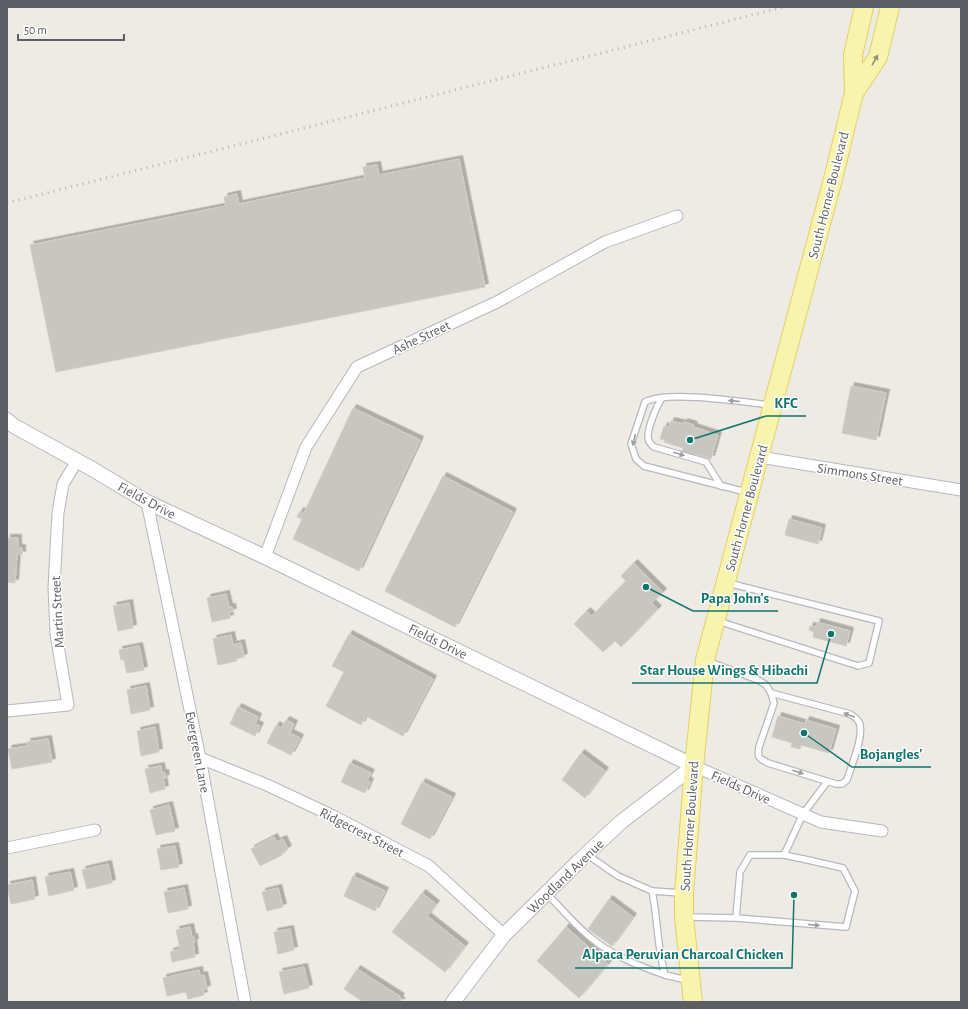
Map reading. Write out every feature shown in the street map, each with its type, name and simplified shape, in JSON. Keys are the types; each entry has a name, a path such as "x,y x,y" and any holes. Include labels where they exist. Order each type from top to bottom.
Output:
{"main road":[{"name":"South Horner Boulevard","path":"693,1002 684,917 684,893 694,766 705,660 760,457 854,93 853,55 864,7"},
{"name":"South Horner Boulevard","path":"854,93 878,57 890,7"}],"street":[{"name":"Ashe Street","path":"265,557 306,447 357,367 497,302 605,242 677,216"},
{"name":"Fields Drive","path":"7,420 14,426 147,502 265,557 694,766 821,822 882,831"},
{"name":"Simmons Street","path":"760,457 961,490"},
{"name":"Martin Street","path":"7,711 68,704 56,634 54,587 58,513 63,484 77,461"},
{"name":"Evergreen Lane","path":"147,502 200,758 245,1002"},
{"name":"Ridgecrest Street","path":"200,758 267,785 429,866 504,935"},
{"name":"Woodland Avenue","path":"453,1002 504,935 546,893 621,822 694,766"},
{"path":"7,848 95,830"}],"lane":[{"path":"750,493 644,466 636,459 631,444 645,402 652,398 678,396 773,405"},
{"path":"662,398 657,405 648,436 649,443 654,447 706,462 721,486"},
{"path":"716,620 858,666 869,663 879,621 726,582"},
{"path":"705,660 758,680 766,685 771,693 774,703 758,754 760,759 827,782 842,784 847,780 861,735 860,724 856,718 850,714 771,693"},
{"path":"784,855 803,814 827,782"},
{"path":"586,854 618,876 652,891 684,893"},
{"path":"684,917 736,918 846,927 854,891 843,868 784,855 750,855 740,872 736,918"},
{"path":"652,891 665,975"},
{"path":"546,893 591,938 609,950 632,963 665,975 691,981"}],"building":[{"path":"459,159 485,287 56,372 30,245 226,206 224,197 237,194 239,204 365,178 363,167 377,165 379,175"},
{"path":"851,386 886,393 876,440 842,433"},
{"path":"353,408 420,440 359,571 293,539 302,519 297,517 300,511 304,513"},
{"path":"671,421 684,424 684,422 694,425 693,427 718,435 711,459 682,452 683,448 664,442 665,440 660,439 664,426 668,428"},
{"path":"443,476 513,512 455,627 385,591"},
{"path":"789,519 822,528 818,544 785,535"},
{"path":"7,538 18,538 18,548 22,548 22,555 17,554 15,583 7,582"},
{"path":"634,563 663,592 652,603 658,609 621,647 615,641 603,652 574,624 587,611 592,616 626,581 621,576"},
{"path":"226,594 229,607 232,607 233,612 229,612 230,618 212,622 207,598"},
{"path":"129,603 133,628 118,631 113,606"},
{"path":"817,622 850,631 846,646 813,637 814,632 809,630 810,626 816,627"},
{"path":"349,634 433,679 403,736 366,716 361,725 326,706 344,672 332,666"},
{"path":"231,635 233,645 241,643 244,657 236,659 237,661 218,665 213,639"},
{"path":"139,646 144,670 127,673 124,660 121,660 119,650"},
{"path":"146,686 150,710 131,714 127,690"},
{"path":"238,707 258,717 255,724 260,726 255,736 230,724"},
{"path":"778,716 805,724 806,720 836,729 829,753 801,745 800,749 791,747 792,743 772,737"},
{"path":"286,720 294,724 290,733 300,738 291,755 267,743 276,725 281,728"},
{"path":"155,727 159,752 141,756 137,731"},
{"path":"48,739 52,762 12,769 8,749 28,746 27,742"},
{"path":"581,753 605,771 585,798 562,780"},
{"path":"350,763 371,773 367,780 370,782 365,793 341,782"},
{"path":"161,766 162,773 165,773 166,778 163,778 165,789 150,793 145,769"},
{"path":"422,782 452,797 430,839 401,824"},
{"path":"169,805 175,831 156,835 150,810"},
{"path":"274,837 276,842 283,839 288,849 281,853 282,855 260,866 251,849"},
{"path":"175,846 179,867 161,870 157,849"},
{"path":"108,864 112,883 87,889 82,870"},
{"path":"70,872 74,890 49,896 45,877"},
{"path":"353,876 385,891 375,911 344,896"},
{"path":"32,880 35,899 11,904 7,885"},
{"path":"184,888 188,909 168,913 164,892"},
{"path":"278,888 283,907 267,911 262,892"},
{"path":"422,893 436,904 427,916 465,946 445,972 392,932"},
{"path":"609,899 633,917 612,946 588,929"},
{"path":"190,927 192,937 194,937 195,942 193,942 195,957 172,962 170,952 180,949 176,930"},
{"path":"566,927 608,964 579,998 537,961"},
{"path":"290,929 294,950 278,954 274,932"},
{"path":"304,967 309,988 284,994 279,972"},
{"path":"357,969 401,997 399,999 402,1002 363,1002 344,989"},
{"path":"199,970 200,976 204,975 207,989 203,990 204,995 188,999 186,992 167,996 163,978"}],"railway":[{"path":"7,203 784,7"}],"place":[{"name":"KFC","path":"690,440"},
{"name":"Papa John's","path":"646,587"},
{"name":"Star House Wings & Hibachi","path":"831,634"},
{"name":"Bojangles'","path":"804,733"},
{"name":"Alpaca Peruvian Charcoal Chicken","path":"794,895"}]}
